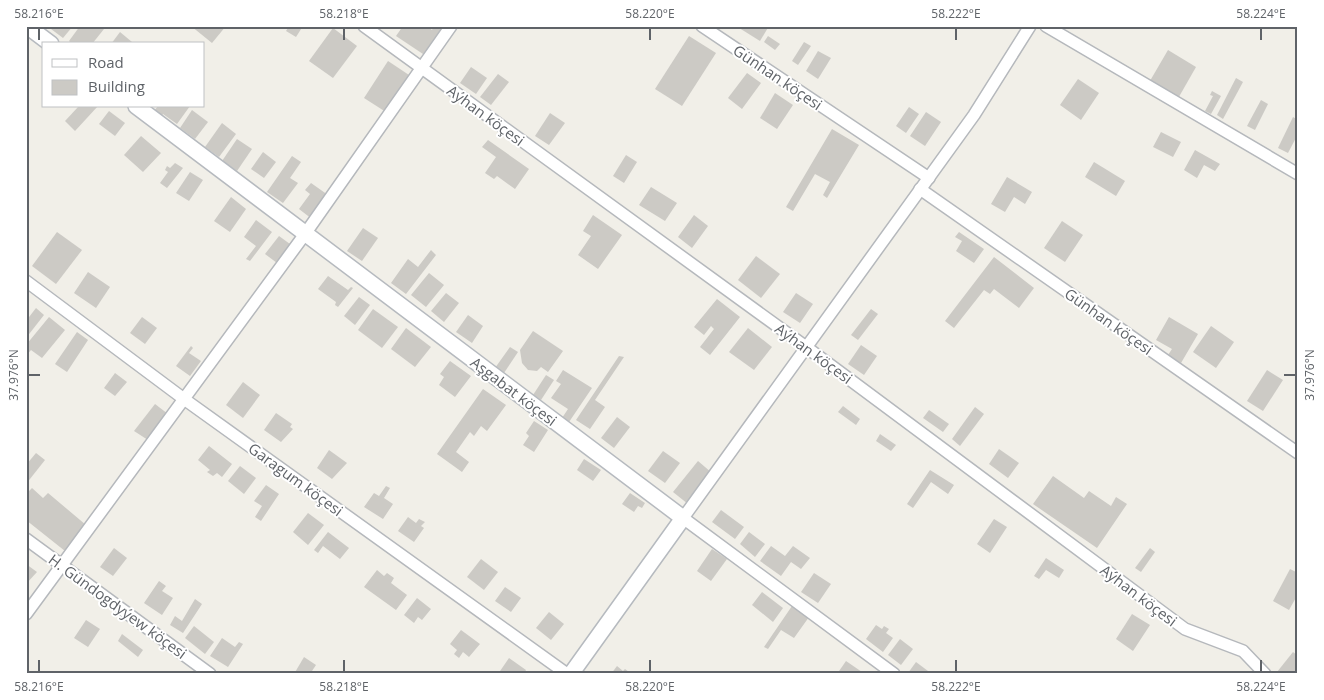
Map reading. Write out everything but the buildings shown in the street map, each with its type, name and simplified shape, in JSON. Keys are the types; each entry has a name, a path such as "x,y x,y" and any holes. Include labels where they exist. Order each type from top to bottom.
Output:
{"street":[{"path":"27,26 48,42"},
{"name":"Aýhan köçesi","path":"364,26 806,347 1185,629 1243,651 1265,674"},
{"path":"26,614 306,234 423,69 451,26"},
{"name":"Günhan köçesi","path":"702,26 929,178"},
{"path":"569,674 974,115 1030,26"},
{"path":"1046,26 1298,174"},
{"name":"Aşgabat köçesi","path":"139,108 683,518 894,674"},
{"name":"Günhan köçesi","path":"920,189 1298,453"},
{"name":"Garagum köçesi","path":"26,281 184,399 569,674"},
{"name":"H. Gündogdyýew köçesi","path":"26,539 210,674"}]}
